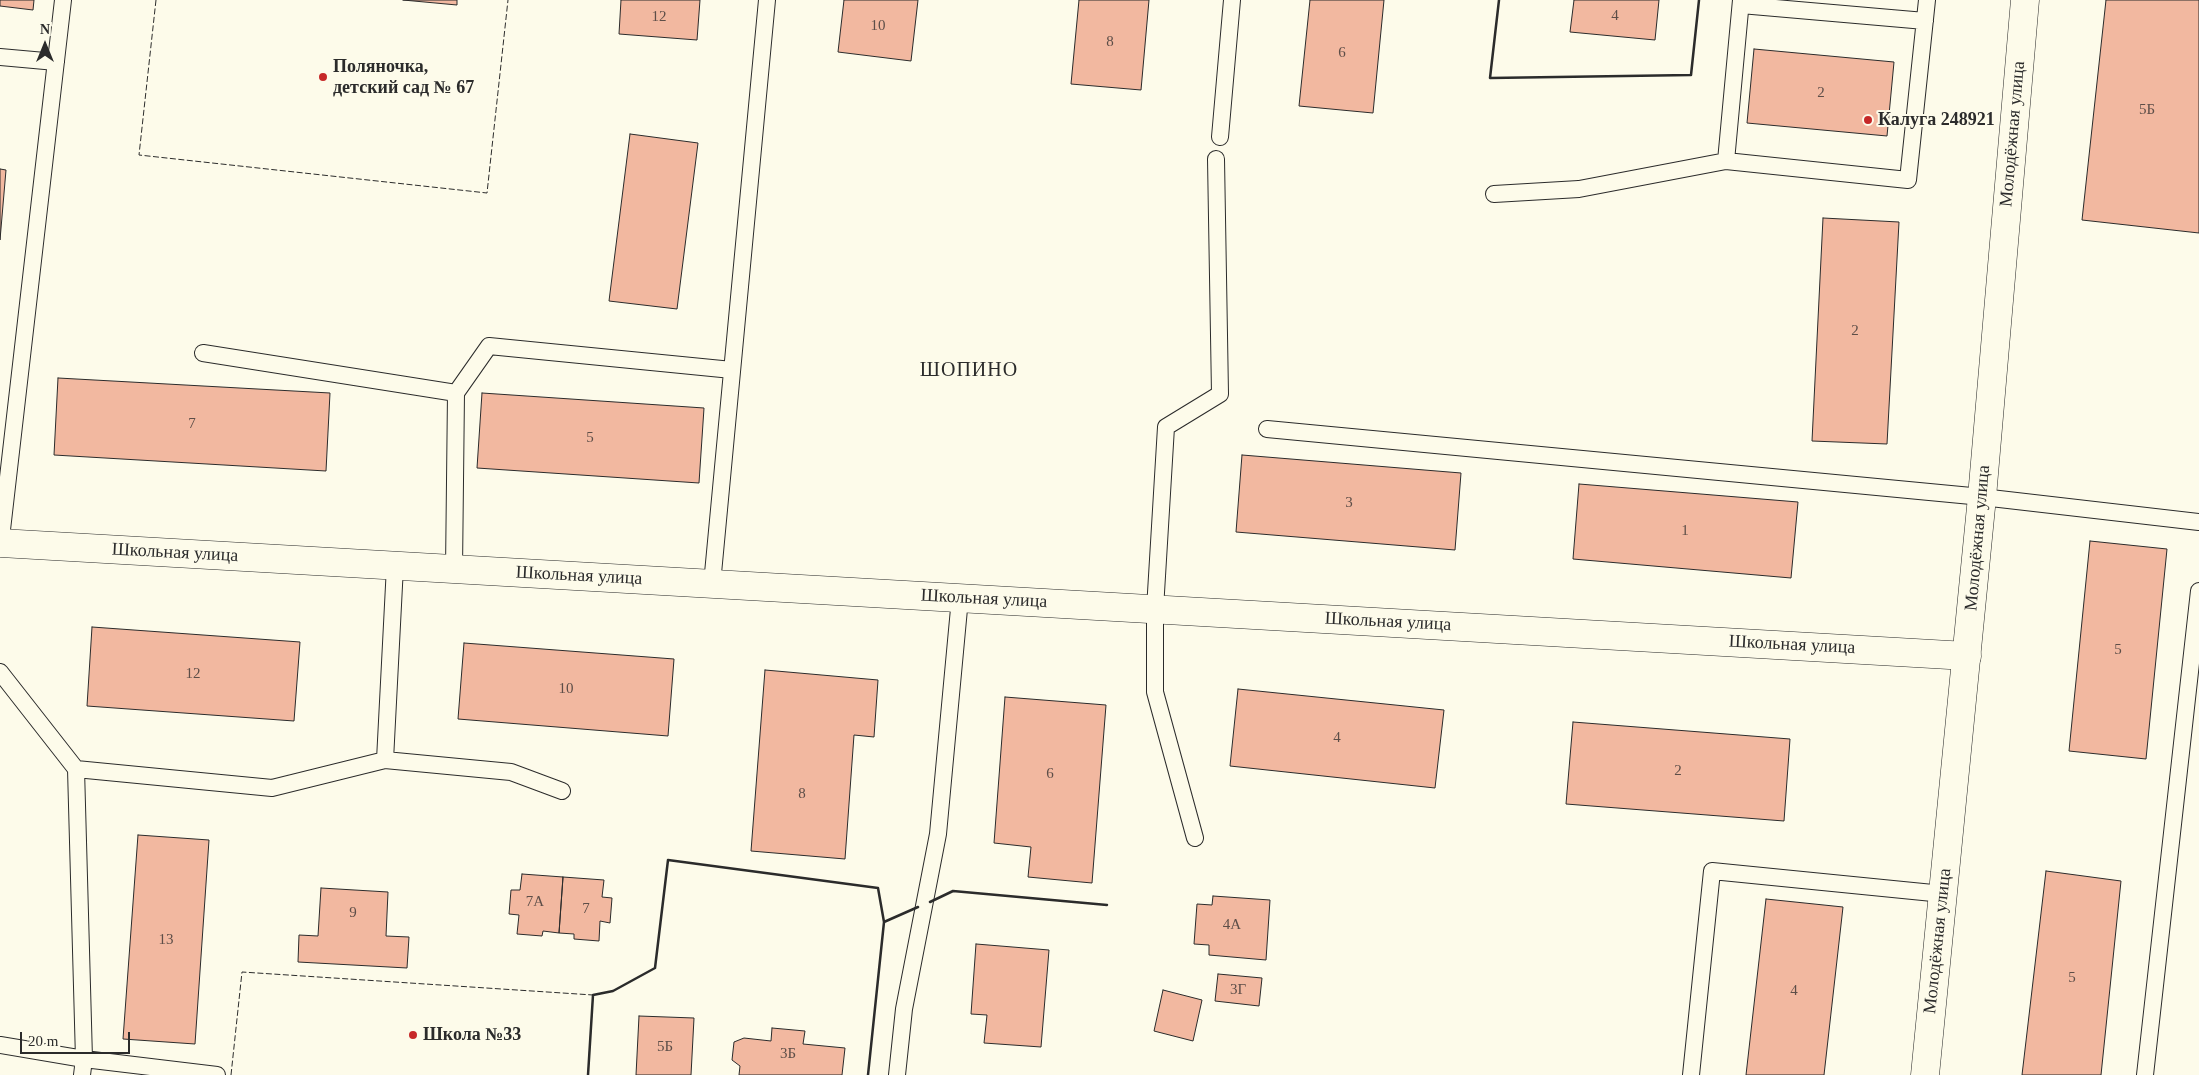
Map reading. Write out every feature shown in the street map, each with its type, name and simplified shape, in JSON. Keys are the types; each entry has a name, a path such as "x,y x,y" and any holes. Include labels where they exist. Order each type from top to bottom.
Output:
{"street":[{"name":"Молодёжная улица","path":"1925,1075 1982,497 2025,0"},
{"name":"Школьная улица","path":"0,544 1967,656"}],"lane":[{"path":"0,544 63,0"},
{"path":"712,584 766,0"},
{"path":"1220,137 1232,0"},
{"path":"1494,194 1579,189 1726,161 1908,180 1927,0"},
{"path":"1726,161 1741,2 1925,21"},
{"path":"0,57 56,62"},
{"path":"1195,838 1155,692 1155,609 1166,427 1220,394 1216,159"},
{"path":"454,569 456,393 489,346 732,370"},
{"path":"203,353 456,393"},
{"path":"1267,429 1982,497 2199,522"},
{"path":"385,760 395,566"},
{"path":"2145,1075 2199,591"},
{"path":"897,1075 904,1009 938,834 960,598"},
{"path":"0,672 76,769 83,1067"},
{"path":"76,769 272,788 385,760 511,772 562,791"},
{"path":"1691,1075 1712,871 1943,894"},
{"path":"0,1045 83,1067 217,1075"}],"building":[{"path":"0,0 34,0 33,10 0,6"},
{"path":"403,0 457,0 457,5"},
{"path":"621,0 700,0 697,40 619,34"},
{"path":"844,0 918,0 911,61 838,52"},
{"path":"1079,0 1149,0 1141,90 1071,84"},
{"path":"1310,0 1384,0 1373,113 1299,106"},
{"path":"1574,0 1659,0 1655,40 1570,32"},
{"path":"2106,0 2199,0 2199,233 2082,220"},
{"path":"1754,49 1894,62 1887,136 1747,123"},
{"path":"630,134 698,143 677,309 609,301"},
{"path":"0,169 6,170 0,240"},
{"path":"1823,218 1899,222 1887,444 1812,441"},
{"path":"58,378 330,393 326,471 54,455"},
{"path":"482,393 704,408 699,483 477,468"},
{"path":"1242,455 1461,473 1455,550 1236,532"},
{"path":"1579,484 1798,502 1791,578 1573,559"},
{"path":"2090,541 2167,549 2146,759 2069,751"},
{"path":"92,627 300,642 294,721 87,706"},
{"path":"464,643 674,659 668,736 458,719"},
{"path":"765,670 878,680 874,737 854,735 845,859 751,851"},
{"path":"1238,689 1444,710 1435,788 1230,766"},
{"path":"1005,697 1106,705 1092,883 1028,877 1031,847 994,843"},
{"path":"1573,722 1790,739 1784,821 1566,804"},
{"path":"138,835 209,840 195,1044 123,1039"},
{"path":"2046,871 2121,881 2101,1075 2022,1075"},
{"path":"522,874 563,877 559,933 543,931 542,936 517,934 519,915 509,914 511,890 520,890"},
{"path":"563,877 604,880 602,897 612,898 610,923 600,921 599,941 574,939 574,934 559,933"},
{"path":"321,888 388,892 386,936 409,937 407,968 298,962 299,935 318,936"},
{"path":"1213,896 1270,900 1266,960 1209,955 1209,945 1194,944 1197,904 1212,905"},
{"path":"1766,899 1843,907 1824,1075 1746,1075"},
{"path":"976,944 1049,950 1041,1047 984,1043 987,1015 971,1014"},
{"path":"1218,974 1262,978 1259,1006 1215,1001"},
{"path":"1163,990 1202,1000 1193,1041 1154,1031"},
{"path":"639,1016 694,1018 691,1075 636,1075"},
{"path":"772,1028 805,1031 803,1044 845,1048 842,1075 739,1075 740,1066 732,1060 734,1042 744,1038 771,1041"}],"fence":[{"path":"156,0 139,155 487,193 508,0"},
{"path":"231,1075 242,972 593,995 588,1075"}],"wall":[{"path":"1499,0 1490,78 1691,75 1699,0"},
{"path":"588,1075 593,995 613,991 655,968 668,860 878,888 884,922 868,1075"},
{"path":"930,902 953,891 1107,905"},
{"path":"884,922 918,907"}],"place":[{"name":"Поляночка, детский сад № 67","path":"323,77"},
{"name":"Калуга 248921","path":"1868,120"},
{"name":"Школа №33","path":"413,1035"}],"district":[{"name":"ШОПИНО","path":"969,371"}]}
